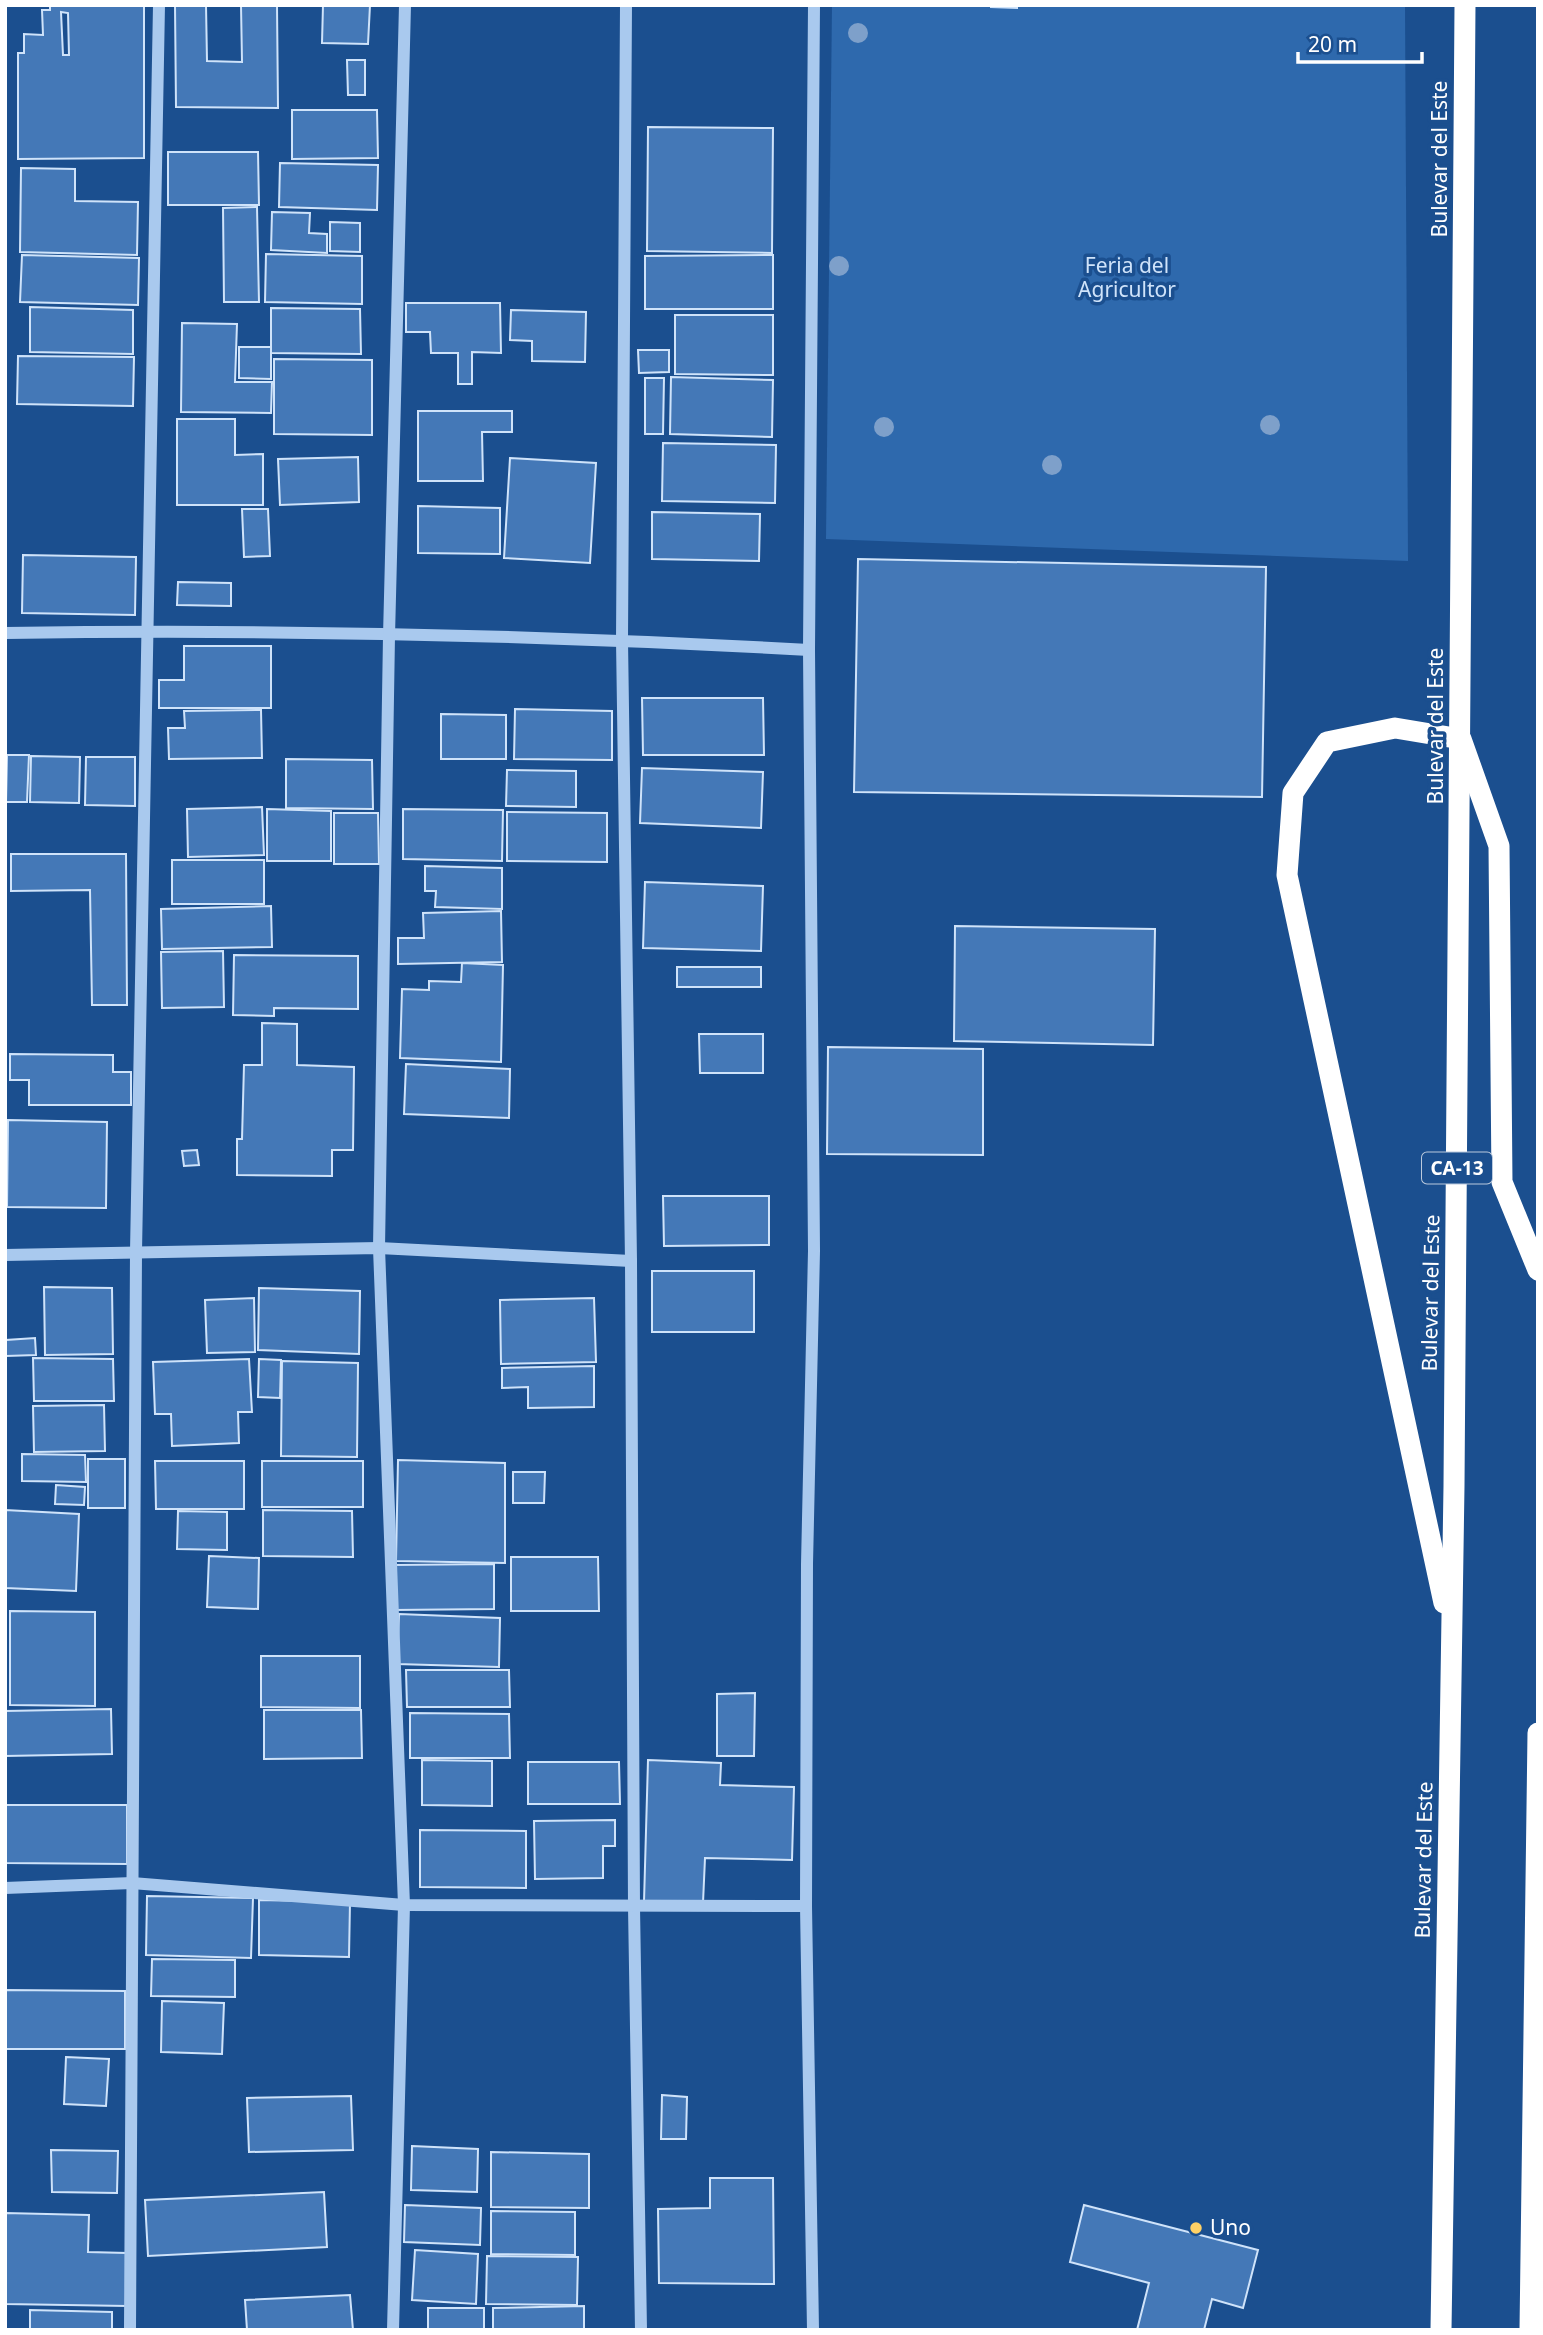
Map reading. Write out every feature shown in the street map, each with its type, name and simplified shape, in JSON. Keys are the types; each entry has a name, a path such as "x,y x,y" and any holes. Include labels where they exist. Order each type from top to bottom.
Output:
{"highway":[{"name":"Bulevar del Este","path":"1441,2330 1452,1642 1465,5"},
{"path":"1452,1642 1287,875 1293,793 1327,743 1395,728 1461,739 1499,846 1502,1182 1538,1270"},
{"path":"1530,2330 1538,1733"}],"street":[{"path":"131,2330 136,1252 159,5"},
{"path":"393,2330 404,1905 379,1248 389,636 405,5"},
{"path":"626,5 622,640 631,1261 634,1907 641,2330"},
{"path":"813,2330 806,1906 807,1563 814,1251 809,650 814,5"},
{"path":"5,633 147,631 622,640 809,650"},
{"path":"5,1255 379,1248 631,1261"},
{"path":"5,1888 131,1883 404,1905 806,1906"}],"green space":[{"name":"Feria del Agricultor","path":"832,5 1405,5 1408,561 826,539"}],"building":[{"path":"50,5 144,5 144,158 18,159 18,53 24,53 24,34 43,35 42,10 50,10","holes":["61,12 68,13 69,55 63,55"]},
{"path":"175,5 206,5 207,61 242,62 241,5 277,5 278,108 176,107"},
{"path":"323,5 370,5 368,44 322,43"},
{"path":"1017,5 1017,8 991,7"},
{"path":"347,60 365,60 365,95 348,95"},
{"path":"292,110 377,110 378,158 292,159"},
{"path":"648,127 773,128 772,253 647,251"},
{"path":"168,152 258,152 259,205 168,205"},
{"path":"280,163 378,165 377,210 279,207"},
{"path":"21,168 75,169 75,201 138,202 137,255 20,252"},
{"path":"257,207 259,302 224,302 223,208"},
{"path":"272,212 310,213 309,233 327,234 327,253 271,250"},
{"path":"330,222 360,223 360,252 330,251"},
{"path":"266,254 362,256 362,304 265,302"},
{"path":"22,255 139,258 138,305 20,302"},
{"path":"773,255 773,309 645,309 645,256"},
{"path":"406,303 500,303 501,353 472,352 472,384 458,384 458,353 431,353 430,332 406,332"},
{"path":"30,307 133,310 133,354 30,352"},
{"path":"271,308 360,309 361,354 271,353"},
{"path":"511,310 586,312 585,362 532,361 532,341 510,340"},
{"path":"675,315 773,315 773,375 675,374"},
{"path":"182,323 237,324 235,382 272,382 271,413 181,412"},
{"path":"239,347 271,347 271,379 239,378"},
{"path":"638,350 669,350 669,372 639,373"},
{"path":"18,356 134,357 133,406 17,404"},
{"path":"274,359 372,360 372,435 274,434"},
{"path":"671,377 773,380 772,437 670,434"},
{"path":"645,378 664,378 663,434 645,434"},
{"path":"418,411 512,411 512,432 482,432 483,481 418,481"},
{"path":"177,419 235,419 235,455 263,454 263,505 177,505"},
{"path":"663,443 776,445 775,503 662,501"},
{"path":"358,457 359,502 280,505 278,459"},
{"path":"510,458 596,463 590,563 504,558"},
{"path":"418,506 500,508 500,554 418,553"},
{"path":"242,509 268,509 270,556 244,557"},
{"path":"652,512 760,514 759,561 652,559"},
{"path":"23,555 136,557 135,615 22,613"},
{"path":"858,559 1266,567 1262,797 854,792"},
{"path":"178,582 231,583 231,606 177,605"},
{"path":"184,646 271,646 271,708 159,708 159,680 184,680"},
{"path":"642,698 763,698 764,755 643,755"},
{"path":"515,709 612,711 612,760 514,759"},
{"path":"261,710 262,758 169,759 168,728 185,728 184,711"},
{"path":"441,714 506,715 506,759 441,759"},
{"path":"7,755 29,755 27,802 6,802"},
{"path":"31,756 80,757 79,803 30,802"},
{"path":"86,757 135,757 135,806 85,805"},
{"path":"286,759 372,760 373,809 286,808"},
{"path":"642,768 763,772 761,828 640,823"},
{"path":"507,770 576,771 576,807 506,806"},
{"path":"262,807 264,855 188,857 187,809"},
{"path":"267,809 331,811 331,861 267,861"},
{"path":"403,809 503,810 502,861 403,859"},
{"path":"507,812 607,813 607,862 507,861"},
{"path":"334,813 378,813 379,864 334,864"},
{"path":"11,854 126,854 127,1005 92,1005 90,890 11,891"},
{"path":"172,860 264,860 264,904 172,904"},
{"path":"425,866 502,868 502,909 435,907 436,891 425,891"},
{"path":"645,882 763,886 761,951 643,948"},
{"path":"271,906 272,947 162,949 161,909"},
{"path":"501,911 502,962 398,964 398,938 424,938 423,913"},
{"path":"955,926 1155,929 1153,1045 954,1041"},
{"path":"223,951 224,1007 162,1008 161,952"},
{"path":"234,955 358,956 358,1009 274,1008 274,1016 233,1015"},
{"path":"462,963 503,965 501,1062 400,1058 402,989 429,990 429,981 461,982"},
{"path":"677,967 761,967 761,987 677,987"},
{"path":"262,1023 297,1024 297,1065 354,1067 353,1150 332,1150 332,1176 237,1175 237,1139 242,1139 244,1065 262,1065"},
{"path":"699,1034 763,1034 763,1073 700,1073"},
{"path":"828,1047 983,1049 983,1155 827,1154"},
{"path":"10,1054 113,1055 113,1072 131,1072 131,1105 29,1105 29,1080 10,1080"},
{"path":"406,1064 510,1069 509,1118 404,1114"},
{"path":"8,1120 107,1122 106,1208 7,1207"},
{"path":"197,1150 199,1165 184,1166 182,1151"},
{"path":"663,1196 769,1196 769,1245 664,1246"},
{"path":"652,1271 754,1271 754,1332 652,1332"},
{"path":"44,1287 112,1288 113,1354 45,1355"},
{"path":"259,1288 360,1291 359,1354 258,1350"},
{"path":"254,1298 255,1352 207,1353 205,1300"},
{"path":"594,1298 596,1362 501,1364 500,1300"},
{"path":"35,1338 36,1355 6,1356 6,1340"},
{"path":"33,1358 113,1359 114,1401 34,1401"},
{"path":"249,1359 252,1412 238,1412 239,1443 172,1446 171,1414 155,1414 153,1362"},
{"path":"259,1359 281,1360 280,1398 258,1397"},
{"path":"282,1361 358,1363 357,1457 281,1456"},
{"path":"594,1366 594,1407 528,1408 528,1387 502,1388 502,1368"},
{"path":"104,1405 105,1451 34,1452 33,1406"},
{"path":"22,1454 85,1455 86,1482 22,1481"},
{"path":"88,1459 125,1459 125,1508 88,1508"},
{"path":"398,1460 505,1463 505,1563 396,1561"},
{"path":"155,1461 244,1461 244,1509 156,1509"},
{"path":"262,1461 363,1461 363,1507 262,1507"},
{"path":"513,1472 545,1472 544,1503 513,1503"},
{"path":"56,1485 85,1487 84,1505 55,1504"},
{"path":"5,1510 79,1514 76,1591 5,1588"},
{"path":"263,1510 352,1511 353,1557 263,1556"},
{"path":"178,1511 227,1512 227,1550 177,1549"},
{"path":"209,1556 259,1558 258,1609 207,1607"},
{"path":"511,1557 598,1557 599,1611 511,1611"},
{"path":"494,1564 494,1609 393,1610 392,1565"},
{"path":"10,1611 95,1612 95,1706 10,1705"},
{"path":"399,1614 500,1618 499,1667 397,1664"},
{"path":"261,1656 360,1656 360,1708 261,1707"},
{"path":"406,1670 509,1670 510,1707 407,1707"},
{"path":"755,1693 754,1756 717,1756 717,1694"},
{"path":"111,1709 112,1754 5,1756 5,1711"},
{"path":"264,1710 361,1710 362,1758 264,1759"},
{"path":"410,1713 509,1714 510,1758 410,1758"},
{"path":"422,1760 492,1761 492,1806 422,1805"},
{"path":"648,1760 721,1763 720,1785 794,1787 792,1860 705,1858 703,1903 644,1902"},
{"path":"528,1762 619,1762 620,1804 528,1804"},
{"path":"5,1805 127,1805 127,1864 5,1863"},
{"path":"615,1820 615,1846 603,1846 603,1878 535,1879 534,1821"},
{"path":"420,1830 526,1831 526,1888 420,1887"},
{"path":"147,1896 253,1898 251,1958 146,1955"},
{"path":"259,1900 350,1902 349,1957 259,1955"},
{"path":"152,1959 235,1960 235,1997 151,1996"},
{"path":"5,1990 125,1991 125,2049 5,2049"},
{"path":"162,2001 224,2003 222,2054 161,2052"},
{"path":"66,2057 109,2059 106,2106 64,2104"},
{"path":"662,2095 687,2097 686,2139 661,2139"},
{"path":"351,2096 353,2150 249,2152 247,2098"},
{"path":"412,2146 478,2149 477,2192 411,2190"},
{"path":"51,2150 118,2151 117,2193 52,2192"},
{"path":"491,2152 589,2154 589,2208 491,2207"},
{"path":"710,2178 773,2178 774,2284 659,2283 658,2209 710,2208"},
{"path":"324,2192 327,2247 148,2256 145,2200"},
{"path":"405,2205 481,2208 480,2245 404,2242"},
{"path":"1084,2205 1258,2250 1243,2308 1212,2299 1204,2330 1137,2330 1149,2283 1070,2262"},
{"path":"491,2211 575,2212 575,2255 491,2254"},
{"path":"5,2213 89,2215 88,2252 127,2253 127,2306 5,2304"},
{"path":"415,2250 478,2254 476,2304 412,2300"},
{"path":"487,2256 578,2257 577,2305 486,2304"},
{"path":"350,2295 353,2330 247,2330 245,2300"},
{"path":"584,2306 584,2330 493,2330 493,2308"},
{"path":"428,2308 484,2308 484,2330 428,2330"},
{"path":"30,2310 112,2312 112,2330 30,2330"}],"place":[{"name":"Uno","path":"1196,2228"}]}
